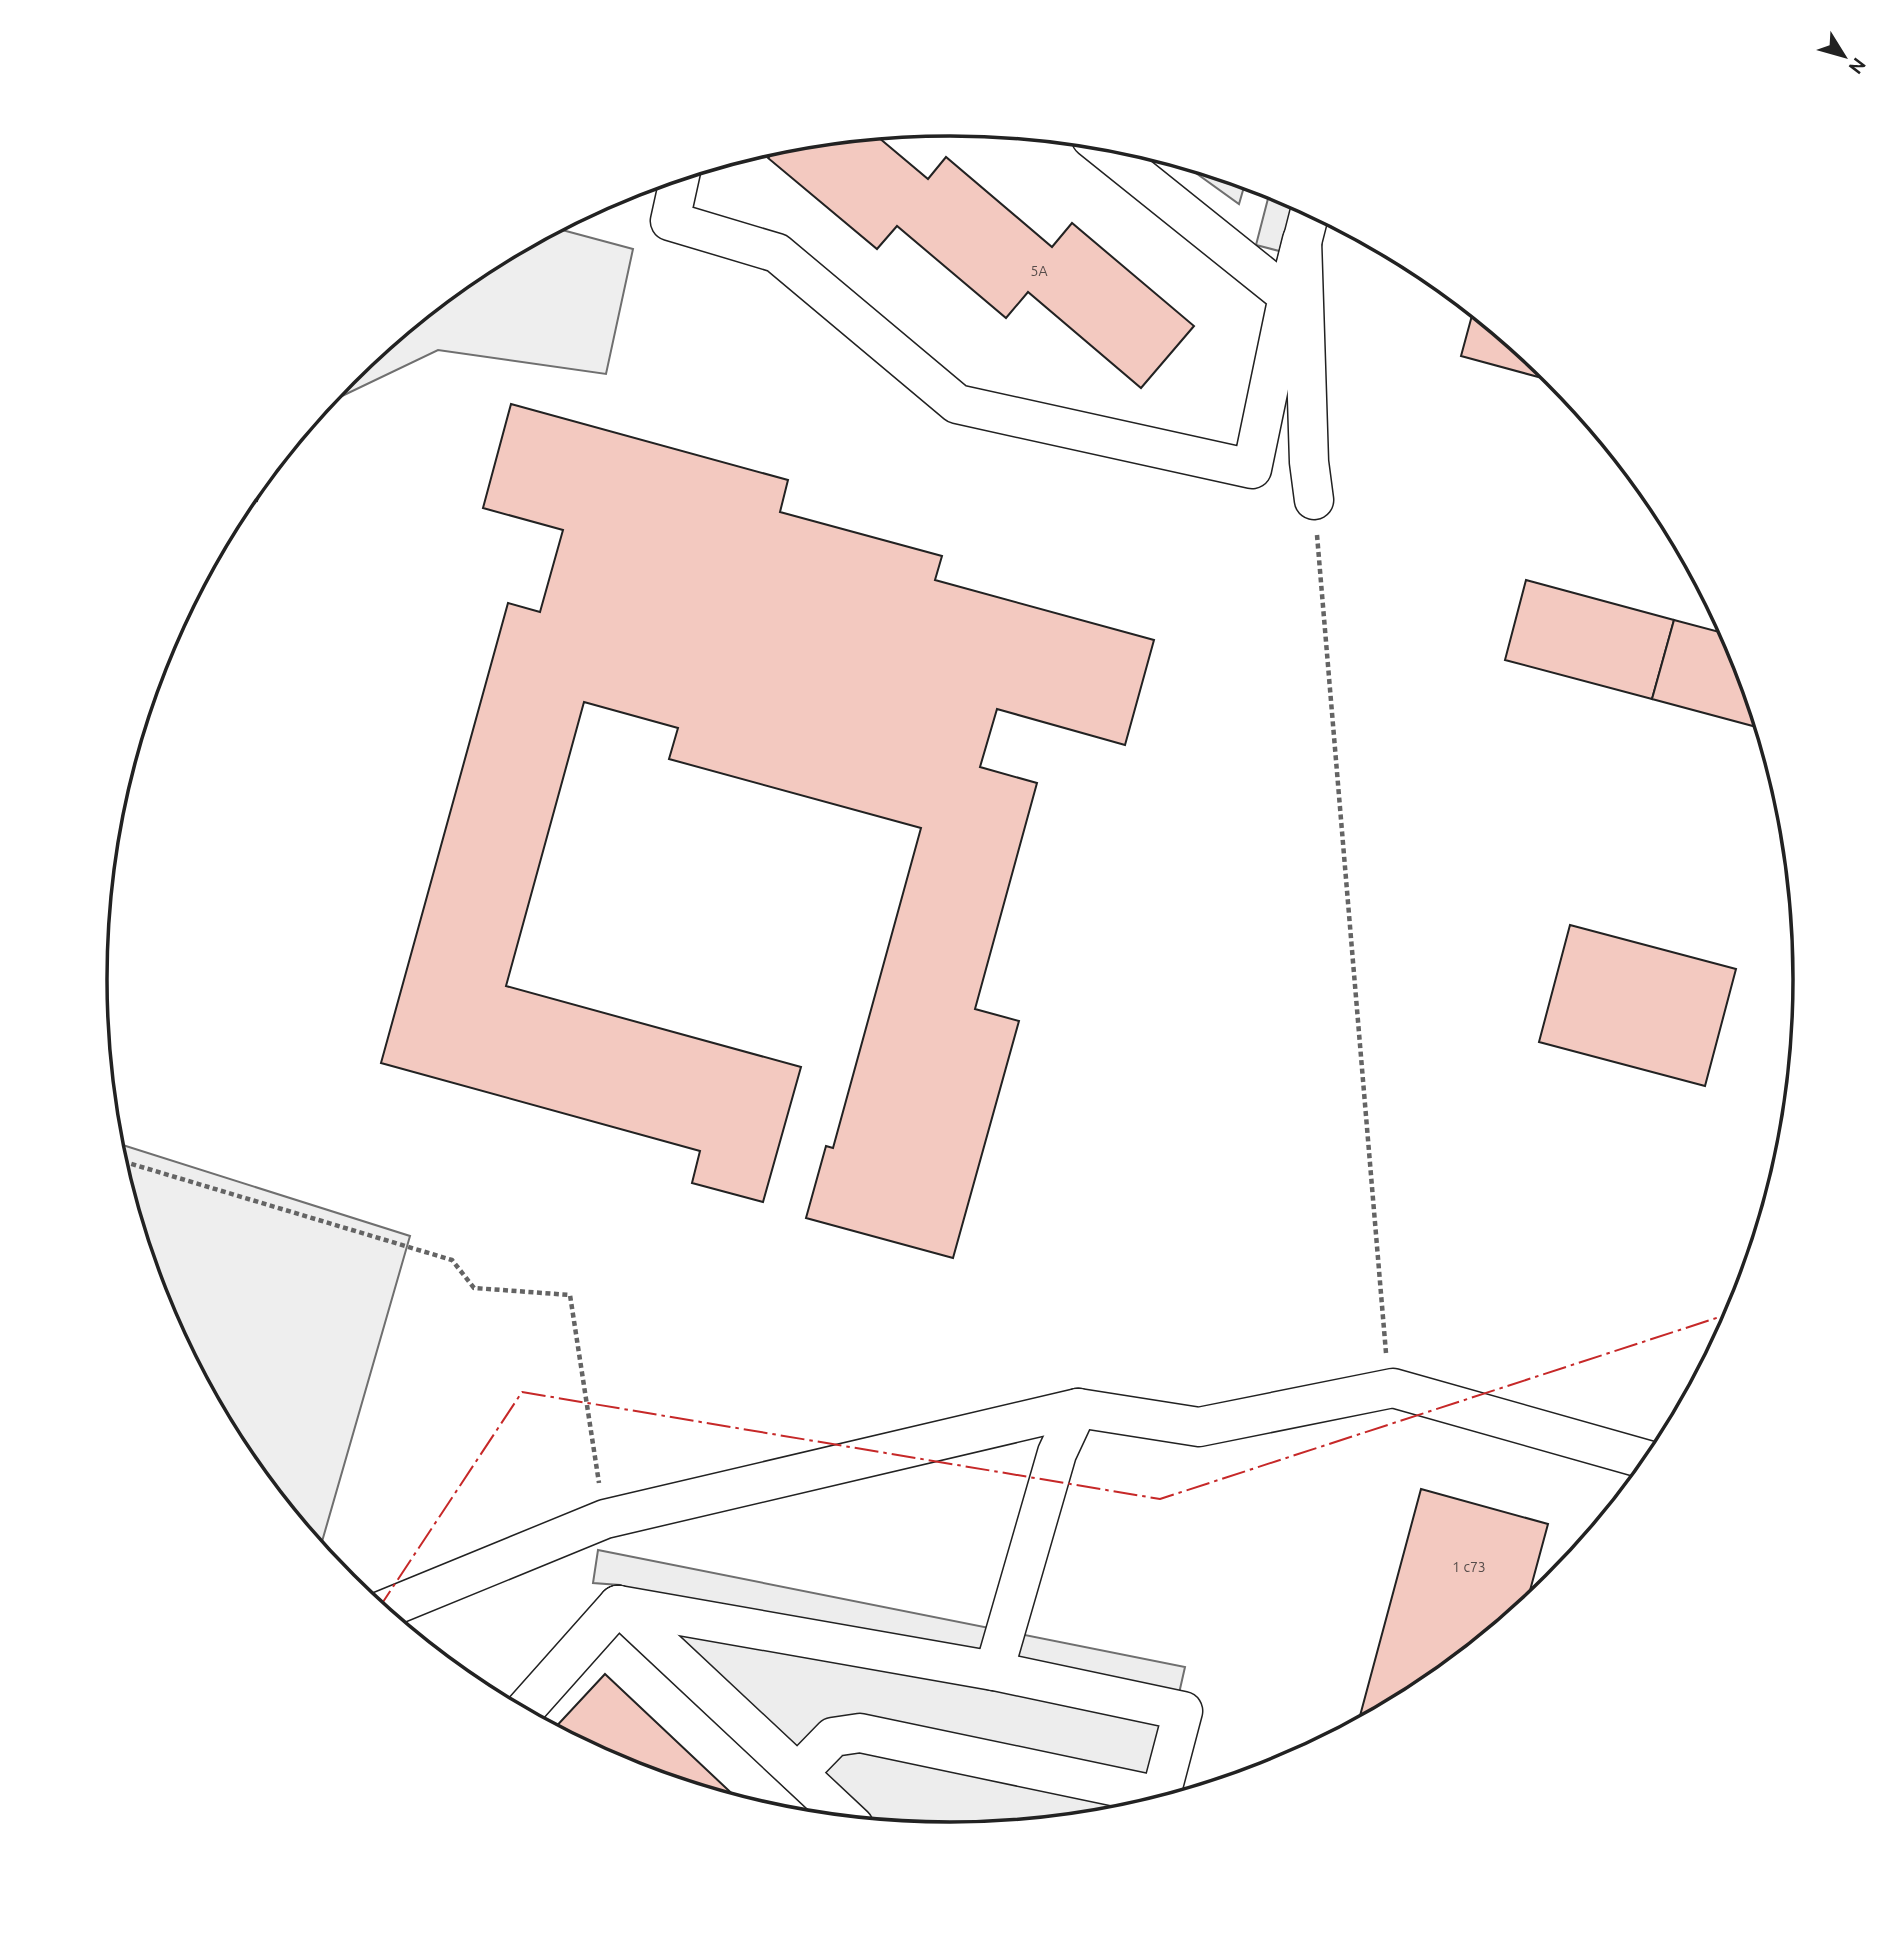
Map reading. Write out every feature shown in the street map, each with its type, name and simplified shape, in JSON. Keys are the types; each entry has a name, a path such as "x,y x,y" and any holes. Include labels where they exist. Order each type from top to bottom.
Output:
{"street":[{"path":"1107,151 1288,296"},
{"path":"679,181 670,221 777,253 957,404 1252,469 1288,296 1307,223"},
{"path":"1307,223 1309,462 1314,500"},
{"path":"389,1608 605,1519 1078,1408 1199,1427 1393,1388 1643,1459"},
{"path":"994,1671 1056,1453 1078,1408"},
{"path":"618,1605 994,1671 1183,1711 1160,1796"},
{"path":"526,1709 618,1605"},
{"path":"618,1605 845,1816"},
{"path":"798,1773 833,1737 860,1733 1149,1799"}],"path":[{"path":"1314,500 1387,1365 1393,1388"},
{"path":"127,1163 453,1260 474,1288 570,1295 605,1519"}],"shaded area":[{"path":"1197,174 1243,189 1239,204"},
{"path":"1268,198 1294,210 1283,252 1256,245"},
{"path":"563,230 633,249 606,374 438,350 342,396 394,346 437,311 482,278"},
{"path":"123,1145 410,1236 322,1541 281,1493 249,1448 194,1352 152,1251 135,1198"},
{"path":"598,1550 1185,1667 1155,1797 1060,1816 1005,1821 950,1823 866,1818 620,1585 593,1583"}],"building":[{"path":"881,139 928,179 946,157 1052,247 1072,223 1194,326 1141,388 1028,292 1006,318 897,226 877,249 768,158 785,152"},
{"path":"1471,318 1540,377 1461,356"},
{"path":"511,404 788,480 780,512 942,556 935,580 1154,640 1125,745 997,709 980,767 1037,783 975,1009 1019,1021 953,1258 806,1218 826,1146 833,1148 921,828 669,759 678,728 584,702 506,986 801,1067 763,1202 692,1183 700,1151 381,1063 508,603 540,612 563,530 483,508"},
{"path":"1526,580 1674,620 1652,699 1505,660"},
{"path":"1674,620 1717,631 1754,726 1652,699"},
{"path":"1570,925 1736,969 1705,1086 1539,1042"},
{"path":"1421,1489 1548,1524 1530,1591 1463,1648 1418,1681 1360,1716"},
{"path":"605,1674 732,1794 627,1759 557,1725"}],"power":[{"path":"383,1602 522,1392 1160,1499 1723,1316"}]}
